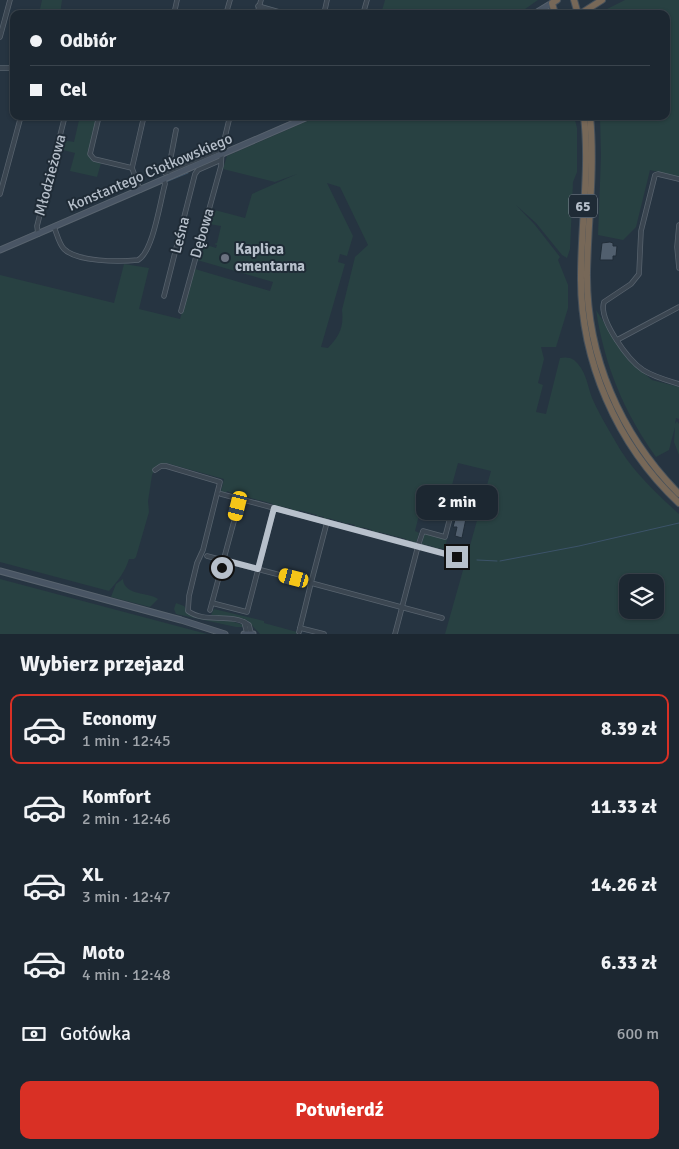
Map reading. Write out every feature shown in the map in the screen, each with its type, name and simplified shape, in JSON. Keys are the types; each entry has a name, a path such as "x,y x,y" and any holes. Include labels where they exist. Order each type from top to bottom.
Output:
{"highway":[{"path":"586,10 602,0"},
{"name":"65","path":"584,120 586,154 581,296 586,334 598,378 612,413 657,480 679,503"},
{"name":"65","path":"590,120 592,149 587,270 592,334 604,374 635,446 679,494"},
{"path":"581,296 585,294 588,302"}],"street":[{"path":"0,37 10,0"},
{"path":"170,0 177,1"},
{"path":"258,10 261,0"},
{"path":"541,10 554,2"},
{"path":"258,6 272,10"},
{"path":"0,194 20,120"},
{"name":"Młodzieżowa","path":"38,234 36,227 64,120"},
{"path":"98,120 90,154 94,159 132,168"},
{"path":"140,190 132,168 143,120"},
{"name":"Dębowa","path":"182,311 229,120"},
{"name":"Konstantego Ciołkowskiego","path":"0,250 301,120"},
{"path":"176,130 166,172 221,155"},
{"name":"Leśna","path":"164,296 195,174 221,155"},
{"path":"679,179 655,175 641,231 639,274 634,282 603,304 603,316 629,357 640,368 655,376 679,384"},
{"path":"54,227 62,248 72,255 98,260 138,260 146,253 164,180"},
{"path":"679,225 677,247 679,266"},
{"path":"617,340 679,306"},
{"path":"155,470 161,466 166,466 218,481 220,484 202,554 197,563 188,608 191,613 244,622 249,625 249,634"},
{"path":"396,634 423,531 445,537 456,495 473,500 478,492"},
{"path":"221,494 457,557"},
{"path":"210,610 240,499"},
{"path":"212,603 247,612 274,508"},
{"path":"324,634 300,630 327,522"},
{"path":"207,556 442,618"},
{"path":"0,570 229,634"}],"green space":[{"path":"42,0 62,0 61,10 40,10"},
{"path":"385,0 538,0 524,10 382,10"},
{"path":"625,0 679,0 679,177 650,170 636,227 623,240 598,235 601,156 600,120 670,120 670,10 605,10"},
{"path":"79,120 96,120 88,155 92,161 101,163 97,177 70,171 75,153 59,149 61,140 74,142"},
{"path":"310,120 575,120 577,128 577,172 573,182 570,249 567,258 562,255 536,223 516,205 535,225 560,257 558,260 568,285 568,308 556,347 541,347 544,359 538,383 543,385 536,412 546,414 560,358 571,358 574,360 584,373 594,403 620,450 643,479 679,514 679,634 445,634 491,471 458,463 448,500 424,495 415,531 419,533 416,543 409,540 406,542 406,539 379,532 378,534 362,527 361,529 355,528 355,525 347,523 345,525 345,523 328,518 327,520 323,519 324,517 320,516 317,518 317,515 299,510 297,513 292,511 292,509 280,506 279,508 273,506 273,504 259,500 258,502 258,500 244,496 243,498 227,491 225,494 221,492 224,479 166,463 156,467 152,475 148,501 149,512 136,557 129,559 116,583 109,591 0,562 0,275 114,303 124,264 149,268 139,309 180,319 195,269 270,291 273,282 197,260 201,258 203,253 200,252 203,244 216,248 217,245 214,244 217,243 221,226 209,224 205,240 207,242 203,240 211,209 245,218 252,194 297,174 275,182 223,169 227,156","holes":["327,183 340,187 368,245 355,257 338,335 328,348 321,347 345,264 338,262 340,254 347,256 353,236"]},
{"path":"596,310 628,360 652,380 679,387 679,419 676,418 675,424 677,421 679,424 679,455 674,442 675,427 669,450 656,457 634,423 610,369"},
{"path":"424,533 447,539 444,552 444,549 438,548 437,550 434,549 435,547 422,544"},
{"path":"0,579 207,634 0,634"},
{"path":"123,579 124,584 132,591 158,599 150,607 111,597 116,584"},
{"path":"176,603 184,606 189,614 236,622 245,627 236,627 176,614 174,609"},
{"path":"214,609 264,621 264,623 297,632 296,634 260,634 247,620 211,615"}],"building":[{"path":"602,243 613,243 613,246 617,246 616,256 613,256 613,260 600,260"},
{"path":"460,502 469,504 462,538 455,536 457,527 453,527"}],"waterway":[{"path":"166,182 188,173"},
{"path":"500,561 579,546 679,523"},
{"path":"477,560 497,561"}],"place":[{"name":"Kaplica cmentarna","path":"225,258"}],"route":[{"path":"222,568 224,560 258,569 274,508 457,557"}]}
